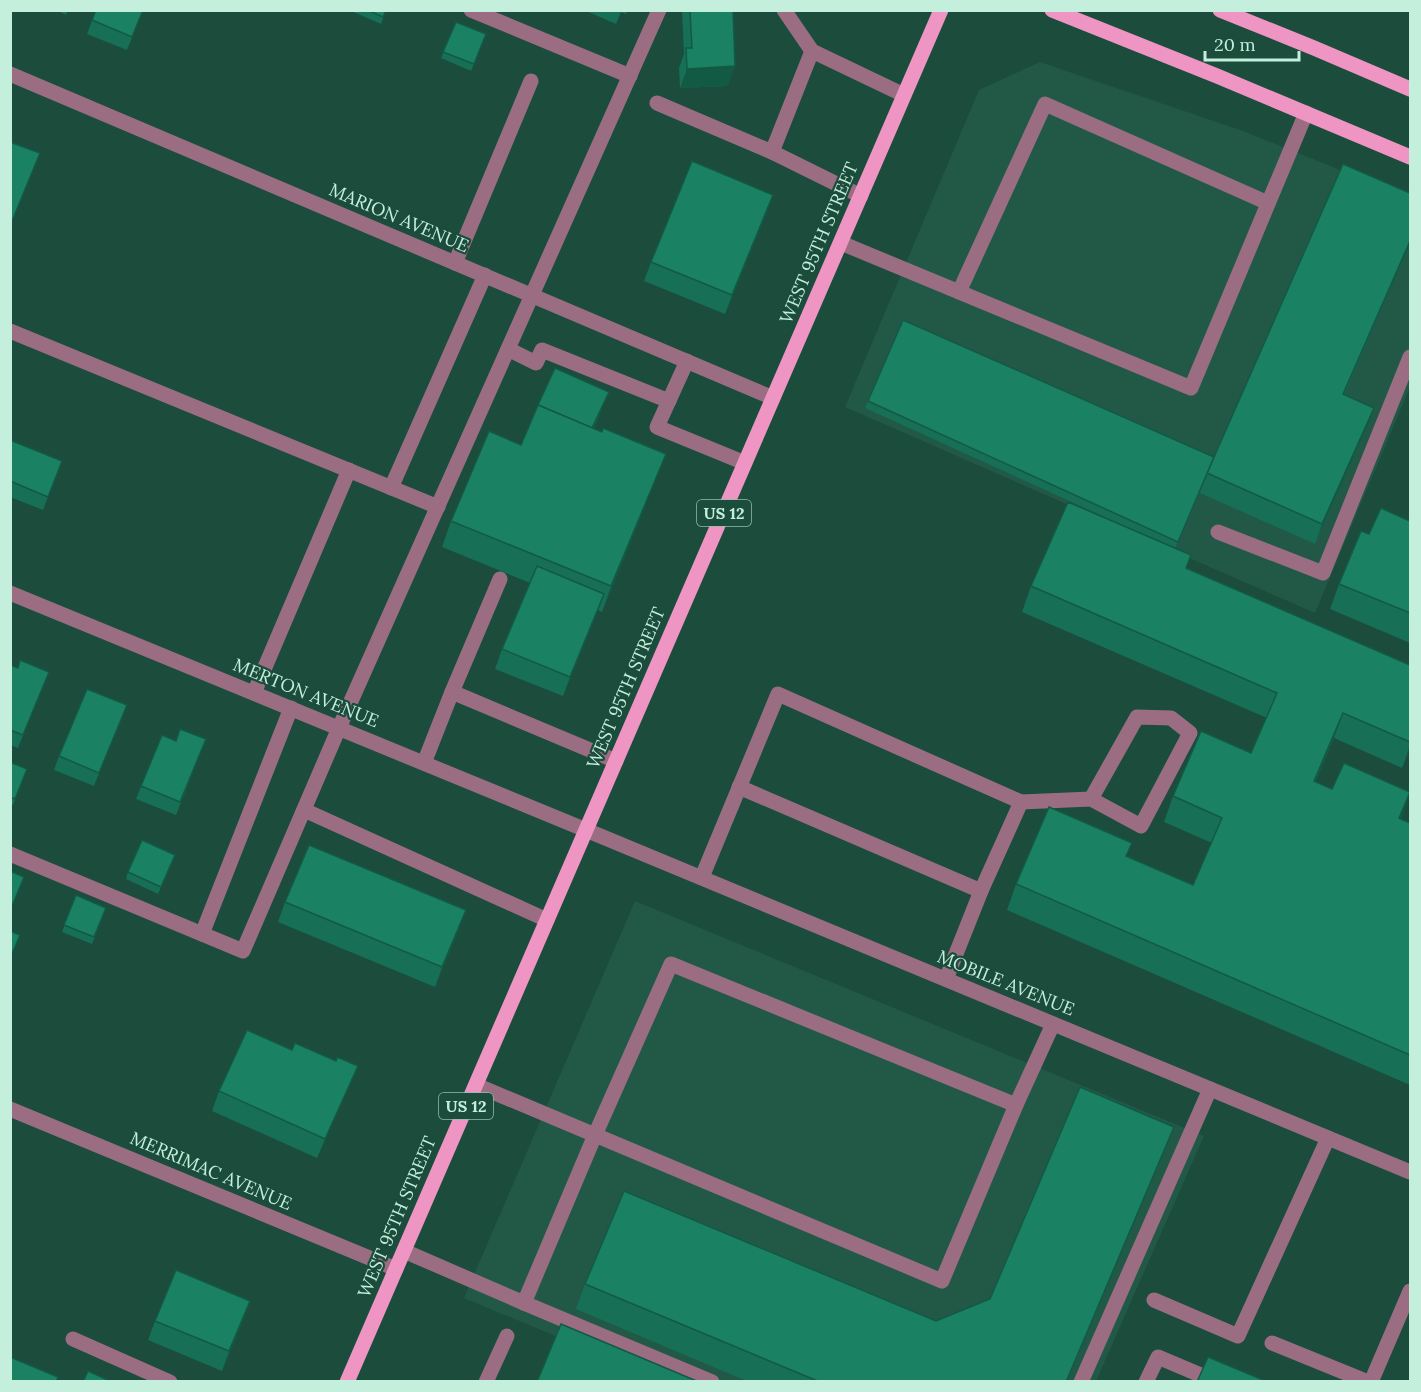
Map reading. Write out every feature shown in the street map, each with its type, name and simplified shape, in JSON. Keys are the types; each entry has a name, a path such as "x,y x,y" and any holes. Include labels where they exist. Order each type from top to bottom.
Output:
{"main road":[{"name":"WEST 95TH STREET","path":"347,1382 941,10"},
{"path":"1052,10 1306,113 1410,158"},
{"path":"1220,10 1246,15 1314,48 1410,89"}],"street":[{"path":"10,854 243,951 339,728 659,10"},
{"path":"479,12 630,76"},
{"path":"790,14 812,51 904,96"},
{"path":"772,152 812,51"},
{"name":"MARION AVENUE","path":"10,74 773,398"},
{"path":"455,263 531,81"},
{"path":"657,103 772,152 861,196"},
{"path":"959,292 1046,104 1268,203"},
{"path":"841,243 1191,388 1306,113"},
{"path":"391,488 485,275"},
{"path":"10,331 438,507"},
{"path":"508,349 536,363 542,350 669,401"},
{"path":"1218,532 1323,573 1410,357"},
{"path":"687,361 657,427 745,463"},
{"path":"254,693 349,470"},
{"path":"424,763 500,579"},
{"name":"MERTON AVENUE","path":"10,593 586,830"},
{"path":"452,692 616,761"},
{"path":"702,878 778,694 1021,802 1091,799 1141,826 1190,734 1171,718 1137,717 1091,799"},
{"path":"202,934 291,708"},
{"path":"739,787 981,891"},
{"path":"946,979 981,891 1021,802"},
{"path":"303,810 547,920"},
{"name":"MOBILE AVENUE","path":"586,830 1410,1172"},
{"path":"524,1303 671,964 1016,1105"},
{"path":"476,1085 942,1281 1016,1105 1053,1024"},
{"path":"1081,1382 1210,1089"},
{"name":"MERRIMAC AVENUE","path":"10,1109 396,1269"},
{"path":"1154,1300 1238,1336 1328,1138"},
{"path":"404,1251 712,1382"},
{"path":"1272,1343 1370,1382 1410,1291"},
{"path":"486,1382 507,1336"},
{"path":"73,1339 170,1382"},
{"path":"1146,1382 1158,1357 1216,1382"}],"shaded area":[{"path":"1040,62 1243,131 1410,198 1410,387 1315,613 845,407 979,90"},
{"path":"635,901 1204,1136 1096,1381 663,1381 464,1298"}],"building":[{"path":"96,10 143,10 132,37 92,20"},
{"path":"367,10 386,10 383,17"},
{"path":"690,10 733,10 735,66 687,69 686,48 692,48"},
{"path":"456,22 486,34 474,64 443,52"},
{"path":"10,142 40,153 12,221 10,220"},
{"path":"692,161 773,195 732,295 651,262"},
{"path":"1343,164 1410,193 1410,241 1343,394 1374,408 1322,524 1207,473"},
{"path":"903,320 1214,457 1178,542 868,401"},
{"path":"555,368 609,392 592,428 538,405"},
{"path":"538,405 602,432 603,428 666,454 611,586 451,521 489,431 521,445"},
{"path":"10,440 62,461 48,497 10,481"},
{"path":"1068,502 1191,555 1186,568 1410,665 1410,742 1343,713 1314,781 1332,789 1344,763 1410,792 1399,818 1410,823 1410,1055 1016,884 1049,807 1132,843 1126,856 1193,885 1222,818 1173,796 1201,731 1251,753 1277,693 1031,586"},
{"path":"1381,508 1410,521 1410,613 1339,584 1361,531 1369,534"},
{"path":"537,566 604,594 570,677 502,649"},
{"path":"20,660 49,672 23,735 10,730 10,665 18,668"},
{"path":"87,689 127,705 99,773 59,756"},
{"path":"180,729 206,739 180,802 141,786 162,735 176,741"},
{"path":"10,762 27,769 15,799 10,797"},
{"path":"142,840 175,855 161,887 128,872"},
{"path":"309,845 466,910 442,967 285,902"},
{"path":"10,871 24,877 12,906 10,906"},
{"path":"76,895 106,908 94,937 64,925"},
{"path":"10,931 20,935 10,958"},
{"path":"247,1030 292,1050 295,1043 336,1061 337,1057 358,1066 325,1139 219,1091"},
{"path":"1080,1087 1174,1127 1066,1382 820,1382 585,1284 624,1191 936,1321 990,1299"},
{"path":"176,1270 250,1301 229,1351 155,1321"},
{"path":"561,1324 699,1382 537,1382"},
{"path":"10,1357 58,1377 56,1382 10,1382"},
{"path":"1208,1357 1268,1382 1197,1382"},
{"path":"88,1371 112,1382 83,1382"}]}
